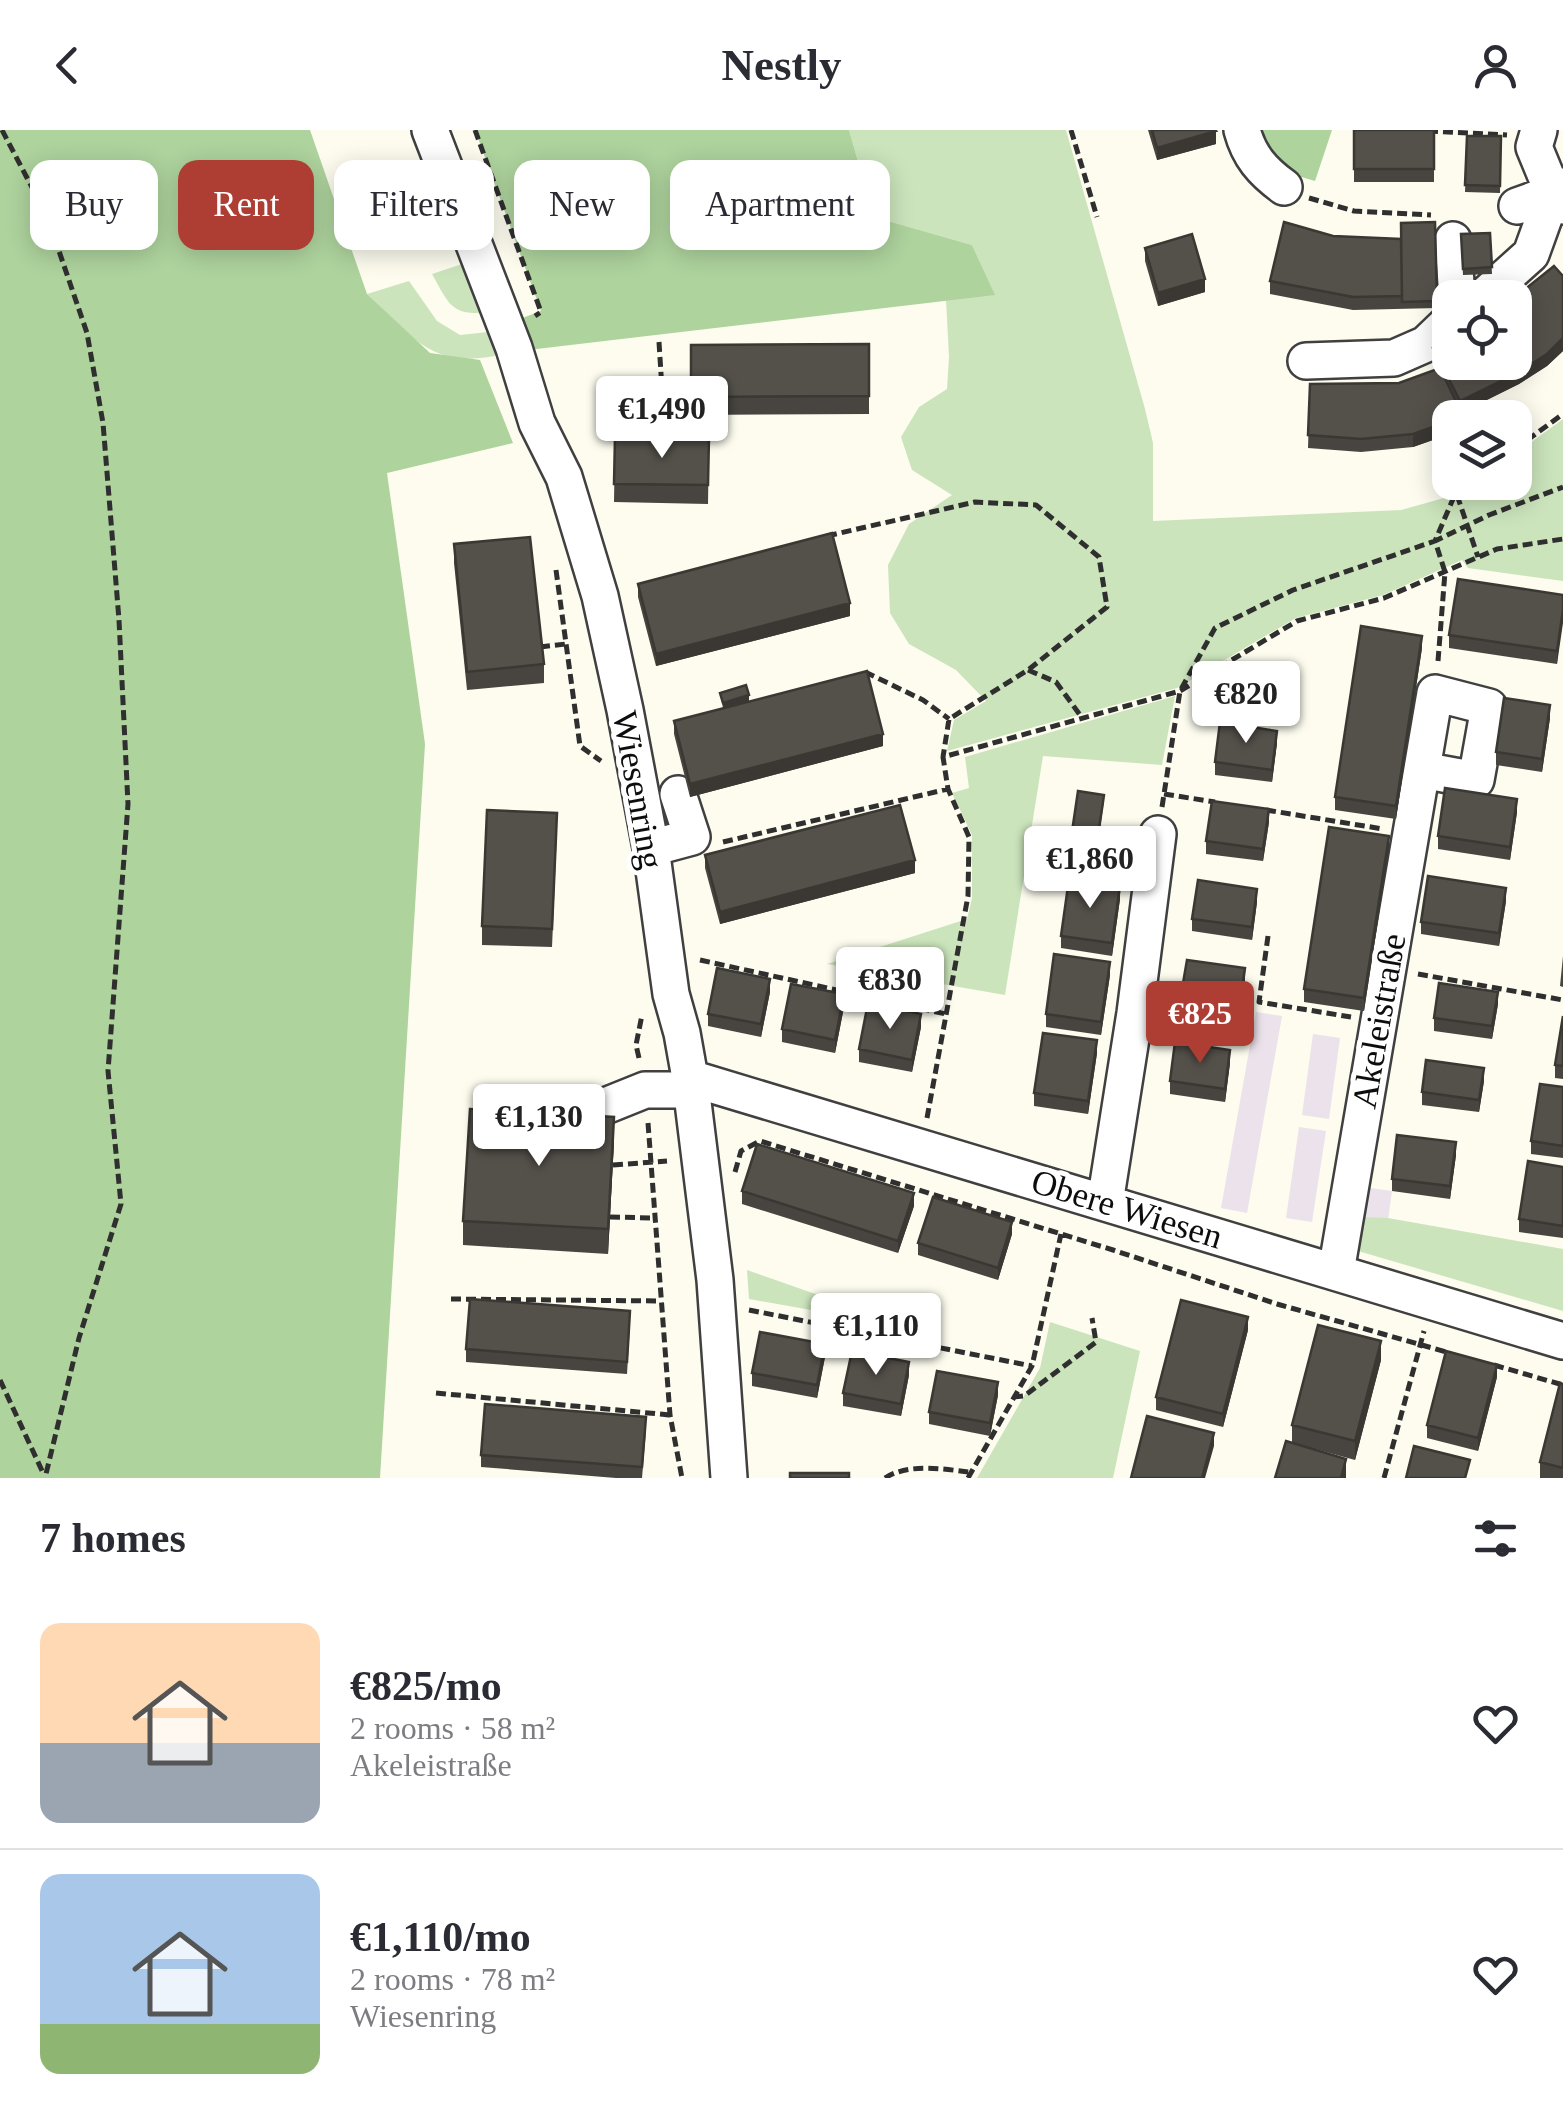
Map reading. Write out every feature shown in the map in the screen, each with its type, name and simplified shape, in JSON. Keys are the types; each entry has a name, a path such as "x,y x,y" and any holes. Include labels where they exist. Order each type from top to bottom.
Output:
{"street":[{"name":"Wiesenring","path":"430,130 542,434 564,476 600,596 651,848 671,994 691,1084 716,1306 729,1478"},
{"path":"1242,132 1248,150 1264,172 1284,187"},
{"path":"1538,133 1534,146 1560,195"},
{"path":"1517,206 1560,195"},
{"path":"1502,280 1532,254 1560,195"},
{"path":"1446,228 1454,280"},
{"path":"1306,361 1394,358 1432,338"},
{"path":"1422,770 1476,780 1480,761 1489,706 1435,694"},
{"name":"Akeleistraße","path":"1336,1272 1435,694"},
{"path":"651,848 696,854 678,794"},
{"path":"1104,1203 1135,1013 1158,834"},
{"name":"Obere Wiesen","path":"645,1090 691,1084 921,1148 1563,1341"},
{"path":"510,1126 548,1128 645,1090"}],"path":[{"path":"2,130 47,216 88,332 103,423 119,620 128,804 108,1071 121,1204 78,1338 45,1478"},
{"path":"476,130 541,312 507,333"},
{"path":"1071,130 1097,216"},
{"path":"1428,131 1538,133"},
{"path":"1284,187 1321,204 1446,228"},
{"path":"659,342 665,438"},
{"path":"1532,437 1563,414"},
{"path":"1158,834 1180,691 1214,628 1293,590 1435,541 1563,487"},
{"path":"1435,694 1445,572 1435,541 1453,500"},
{"path":"1458,500 1478,557"},
{"path":"816,539 974,502 1036,505 1099,557 1106,607 1028,670 949,719 943,757 948,789 969,837 968,896 921,1148"},
{"path":"943,757 1180,691 1297,621 1384,598 1497,548 1563,539"},
{"path":"554,558 580,746 640,790"},
{"path":"540,648 566,644"},
{"path":"1028,670 1056,682 1082,719"},
{"path":"848,676 866,672 923,700 949,719"},
{"path":"696,854 711,845 948,789"},
{"path":"1164,794 1221,803"},
{"path":"1259,809 1411,833"},
{"path":"1268,936 1258,1002 1379,1021"},
{"path":"700,960 946,1014"},
{"path":"1388,969 1563,1000"},
{"path":"671,994 645,1004 636,1045 645,1090 670,1416 682,1478"},
{"path":"734,1176 742,1151 760,1141 1277,1304 1453,1354"},
{"path":"613,1165 700,1157"},
{"path":"610,1217 655,1218"},
{"path":"885,1478 894,1472 936,1468 968,1475 1032,1366 1061,1234"},
{"path":"451,1300 660,1302"},
{"path":"1384,1478 1432,1302"},
{"path":"716,1306 1032,1366"},
{"path":"1013,1397 1024,1396 1096,1342 1092,1318"},
{"path":"1486,1363 1563,1385"},
{"path":"0,1380 45,1478"},
{"path":"436,1393 670,1416"}],"shaded area":[{"path":"1256,1012 1282,1016 1247,1213 1221,1208"},
{"path":"1313,1034 1340,1038 1329,1119 1302,1115"},
{"path":"1299,1127 1326,1131 1312,1222 1286,1218"},
{"path":"1362,1187 1392,1191 1388,1220 1358,1216"}],"green space":[{"path":"0,130 310,130 334,199 334,250 352,250 367,294 430,353 480,360 513,443 387,473 425,744 380,1478 0,1478"},
{"path":"475,130 849,130 858,160 670,160 670,250 890,250 890,222 972,245 995,295 528,350 517,320 541,311 519,250 650,250 650,160 514,160 514,237 494,182 494,160 486,160"},
{"path":"849,130 1066,130 1153,443 1153,521 1401,510 1437,500 1532,500 1532,442 1563,419 1563,581 1468,568 1462,560 1383,595 1296,618 1177,688 947,751 954,720 986,701 956,670 909,644 890,613 888,565 909,524 952,495 912,470 901,437 919,407 947,389 946,299 994,294 972,245 890,222 890,160 858,160"},
{"path":"1250,130 1332,130 1315,181 1288,173"},
{"path":"465,263 487,312 458,310 447,300 432,274"},
{"path":"409,281 437,321 460,335 497,331 504,354 459,358 426,347 367,294"},
{"path":"1175,696 1162,765 1043,756 1005,995 827,964 967,919 972,898 972,835 952,793 969,788 965,757"},
{"path":"1362,1217 1388,1218 1563,1249 1563,1311 1358,1251"},
{"path":"747,1270 912,1328 749,1299"},
{"path":"1050,1322 1140,1351 1113,1478 977,1478 1040,1368"}],"building":[{"path":"1152,130 1215,130 1216,131 1157,148"},
{"path":"1354,130 1434,130 1434,169 1354,169"},
{"path":"1467,136 1501,136 1500,186 1465,185"},
{"path":"1284,222 1333,236 1401,239 1402,296 1353,297 1270,281"},
{"path":"1435,222 1436,280 1432,280 1432,301 1402,302 1401,223"},
{"path":"1490,233 1492,267 1463,269 1461,234"},
{"path":"1192,234 1205,279 1158,293 1145,248"},
{"path":"1554,266 1563,276 1563,338 1532,364 1532,284"},
{"path":"869,344 869,396 691,397 691,345"},
{"path":"1432,371 1432,380 1446,380 1455,400 1432,400 1432,427 1413,434 1361,439 1308,435 1310,384 1399,383"},
{"path":"1449,380 1503,380 1462,400"},
{"path":"615,436 709,437 708,485 614,484"},
{"path":"832,533 850,603 656,654 638,584"},
{"path":"530,537 544,664 467,672 454,544"},
{"path":"1458,579 1563,595 1557,651 1449,635"},
{"path":"1361,626 1422,636 1396,806 1335,797"},
{"path":"867,671 883,734 690,784 674,721"},
{"path":"746,685 749,695 723,703 720,693"},
{"path":"1504,698 1550,705 1542,759 1496,752"},
{"path":"1220,722 1277,731 1272,770 1215,762"},
{"path":"1445,788 1517,799 1510,847 1438,836"},
{"path":"1078,791 1104,795 1094,863 1068,859"},
{"path":"1212,801 1269,809 1263,849 1206,841"},
{"path":"900,805 915,860 720,912 705,855"},
{"path":"487,810 557,813 552,929 482,926"},
{"path":"1329,827 1389,836 1364,998 1304,989"},
{"path":"1428,876 1506,888 1499,933 1421,922"},
{"path":"1069,879 1120,886 1112,943 1061,936"},
{"path":"1198,880 1257,889 1252,927 1192,919"},
{"path":"1054,954 1110,962 1101,1022 1046,1014"},
{"path":"1187,960 1245,968 1240,1004 1181,995"},
{"path":"717,968 770,979 761,1024 708,1014"},
{"path":"1439,983 1498,992 1492,1026 1434,1018"},
{"path":"791,984 844,994 835,1040 782,1029"},
{"path":"868,1003 921,1014 912,1060 859,1049"},
{"path":"1563,1016 1563,1066 1555,1065"},
{"path":"1043,1033 1097,1040 1088,1101 1034,1093"},
{"path":"1175,1042 1230,1050 1225,1089 1170,1081"},
{"path":"1426,1060 1484,1068 1479,1100 1422,1092"},
{"path":"1540,1084 1563,1087 1563,1146 1531,1141"},
{"path":"470,1109 614,1117 608,1229 463,1221"},
{"path":"1397,1135 1456,1142 1450,1186 1392,1179"},
{"path":"757,1144 914,1193 898,1241 742,1191"},
{"path":"1528,1161 1563,1167 1563,1226 1519,1219"},
{"path":"933,1197 1012,1222 998,1268 918,1243"},
{"path":"470,1299 630,1311 627,1362 466,1349"},
{"path":"1181,1300 1248,1317 1223,1414 1156,1397"},
{"path":"1318,1325 1381,1341 1355,1441 1292,1425"},
{"path":"760,1332 825,1344 817,1385 752,1373"},
{"path":"852,1351 909,1362 901,1404 843,1393"},
{"path":"1446,1351 1497,1365 1478,1438 1427,1425"},
{"path":"937,1371 998,1382 990,1423 929,1412"},
{"path":"1560,1383 1563,1384 1563,1468 1540,1462"},
{"path":"485,1404 646,1417 642,1467 481,1455"},
{"path":"1147,1416 1214,1433 1202,1478 1131,1478"},
{"path":"1286,1441 1346,1459 1341,1478 1275,1478"},
{"path":"1414,1446 1470,1460 1465,1478 1406,1478"},
{"path":"790,1473 849,1473 849,1478 790,1478"}]}
